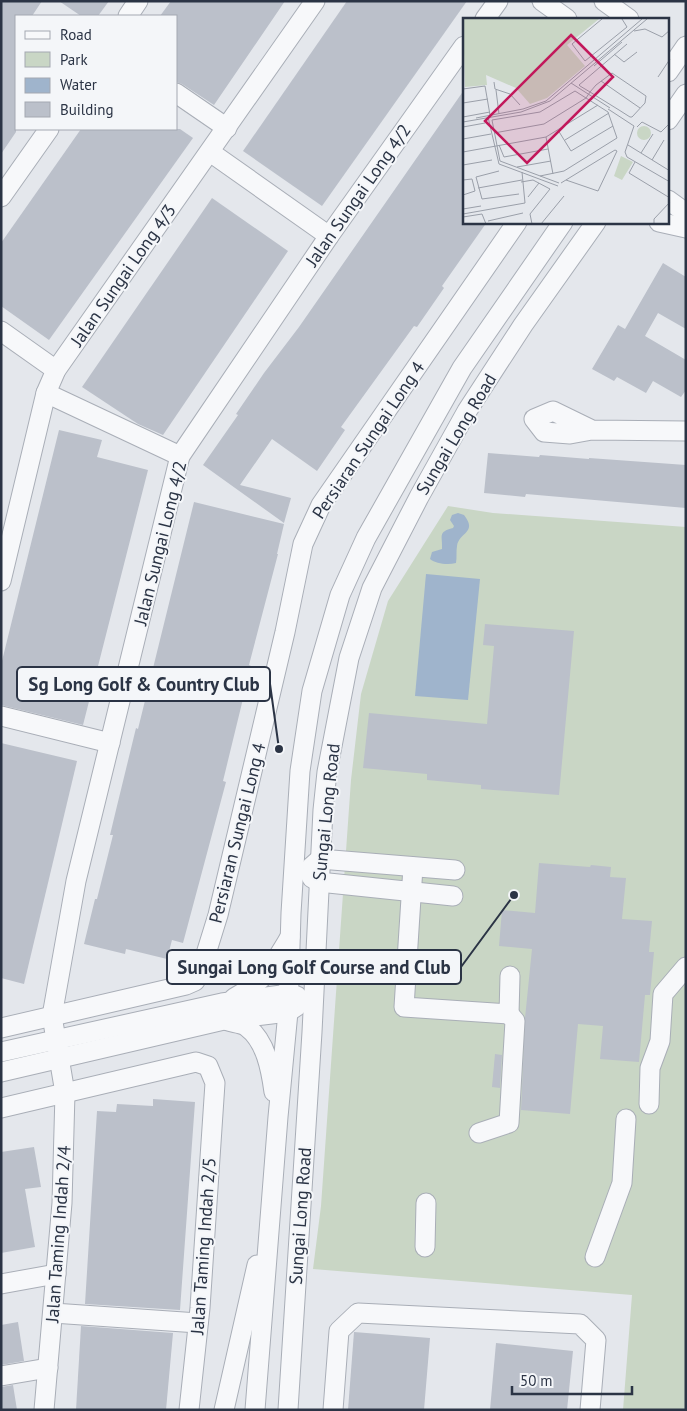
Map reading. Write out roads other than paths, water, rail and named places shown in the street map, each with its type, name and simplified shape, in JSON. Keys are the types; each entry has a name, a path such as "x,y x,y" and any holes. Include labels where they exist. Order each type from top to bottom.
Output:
{"street":[{"path":"129,15 138,1"},
{"name":"Jalan Sungai Long 4/3","path":"1,580 8,527 46,393 56,370 315,1"},
{"path":"486,18 498,1"},
{"path":"542,1 566,18"},
{"path":"604,1 628,18"},
{"name":"Jalan Sungai Long 4/2","path":"60,1058 52,1016 76,881 180,456 328,236 463,47"},
{"path":"670,69 680,52"},
{"path":"178,94 227,128"},
{"path":"670,115 679,95"},
{"path":"1,197 48,130"},
{"path":"210,152 328,236"},
{"path":"670,201 686,213"},
{"name":"Persiaran Sungai Long 4","path":"1,1028 186,985 195,981 200,973 218,915 285,632 303,544 310,526 320,505 516,224"},
{"name":"Sungai Long Road","path":"255,1410 278,1117 293,1003 291,935 300,771 312,691 340,595 366,538 462,368 562,224"},
{"name":"Sungai Long Road","path":"288,1410 315,986 316,870 327,772 349,658 372,588 419,497 467,411 523,325 595,224"},
{"path":"668,224 686,228"},
{"path":"1,331 56,370"},
{"path":"46,393 180,456"},
{"path":"592,430 686,431"},
{"path":"1,716 110,743"},
{"path":"296,843 316,870 411,892 453,896"},
{"path":"413,867 404,1007 509,1014"},
{"path":"293,892 299,880 316,870 413,867 454,870"},
{"path":"1,1072 60,1058 225,1011 271,969 291,935"},
{"path":"648,1104 650,1068 660,1041 663,994 686,967"},
{"path":"479,1133 509,1123 515,1021 509,1014 510,976"},
{"path":"1,1052 57,1039 225,1011 293,1003 315,986"},
{"path":"293,1003 312,1032"},
{"path":"225,1011 246,1026 261,1042 272,1078 278,1117"},
{"name":"Jalan Taming Indah 2/4","path":"44,1410 62,1203 65,1093 60,1058"},
{"name":"Jalan Taming Indah 2/5","path":"65,1093 196,1062 208,1066 216,1083 198,1323 189,1410"},
{"path":"1,1108 65,1093"},
{"path":"595,1257 622,1183 626,1120"},
{"path":"224,1410 272,1198"},
{"path":"425,1247 426,1204"},
{"path":"1,1284 56,1274"},
{"path":"53,1313 198,1323"},
{"path":"333,1410 339,1331 358,1313 580,1324 596,1340 590,1410"},
{"path":"1,1376 48,1368"}],"water":[{"path":"458,513 464,515 469,525 458,541 456,563 442,564 435,562 430,559 432,552 442,549 442,535 445,531 453,528 454,526 450,520 452,515"},
{"path":"426,574 480,579 468,700 415,696"}],"place":[{"name":"Sg Long Golf & Country Club","path":"279,749"},
{"name":"Sungai Long Golf Course and Club","path":"514,895"}]}
